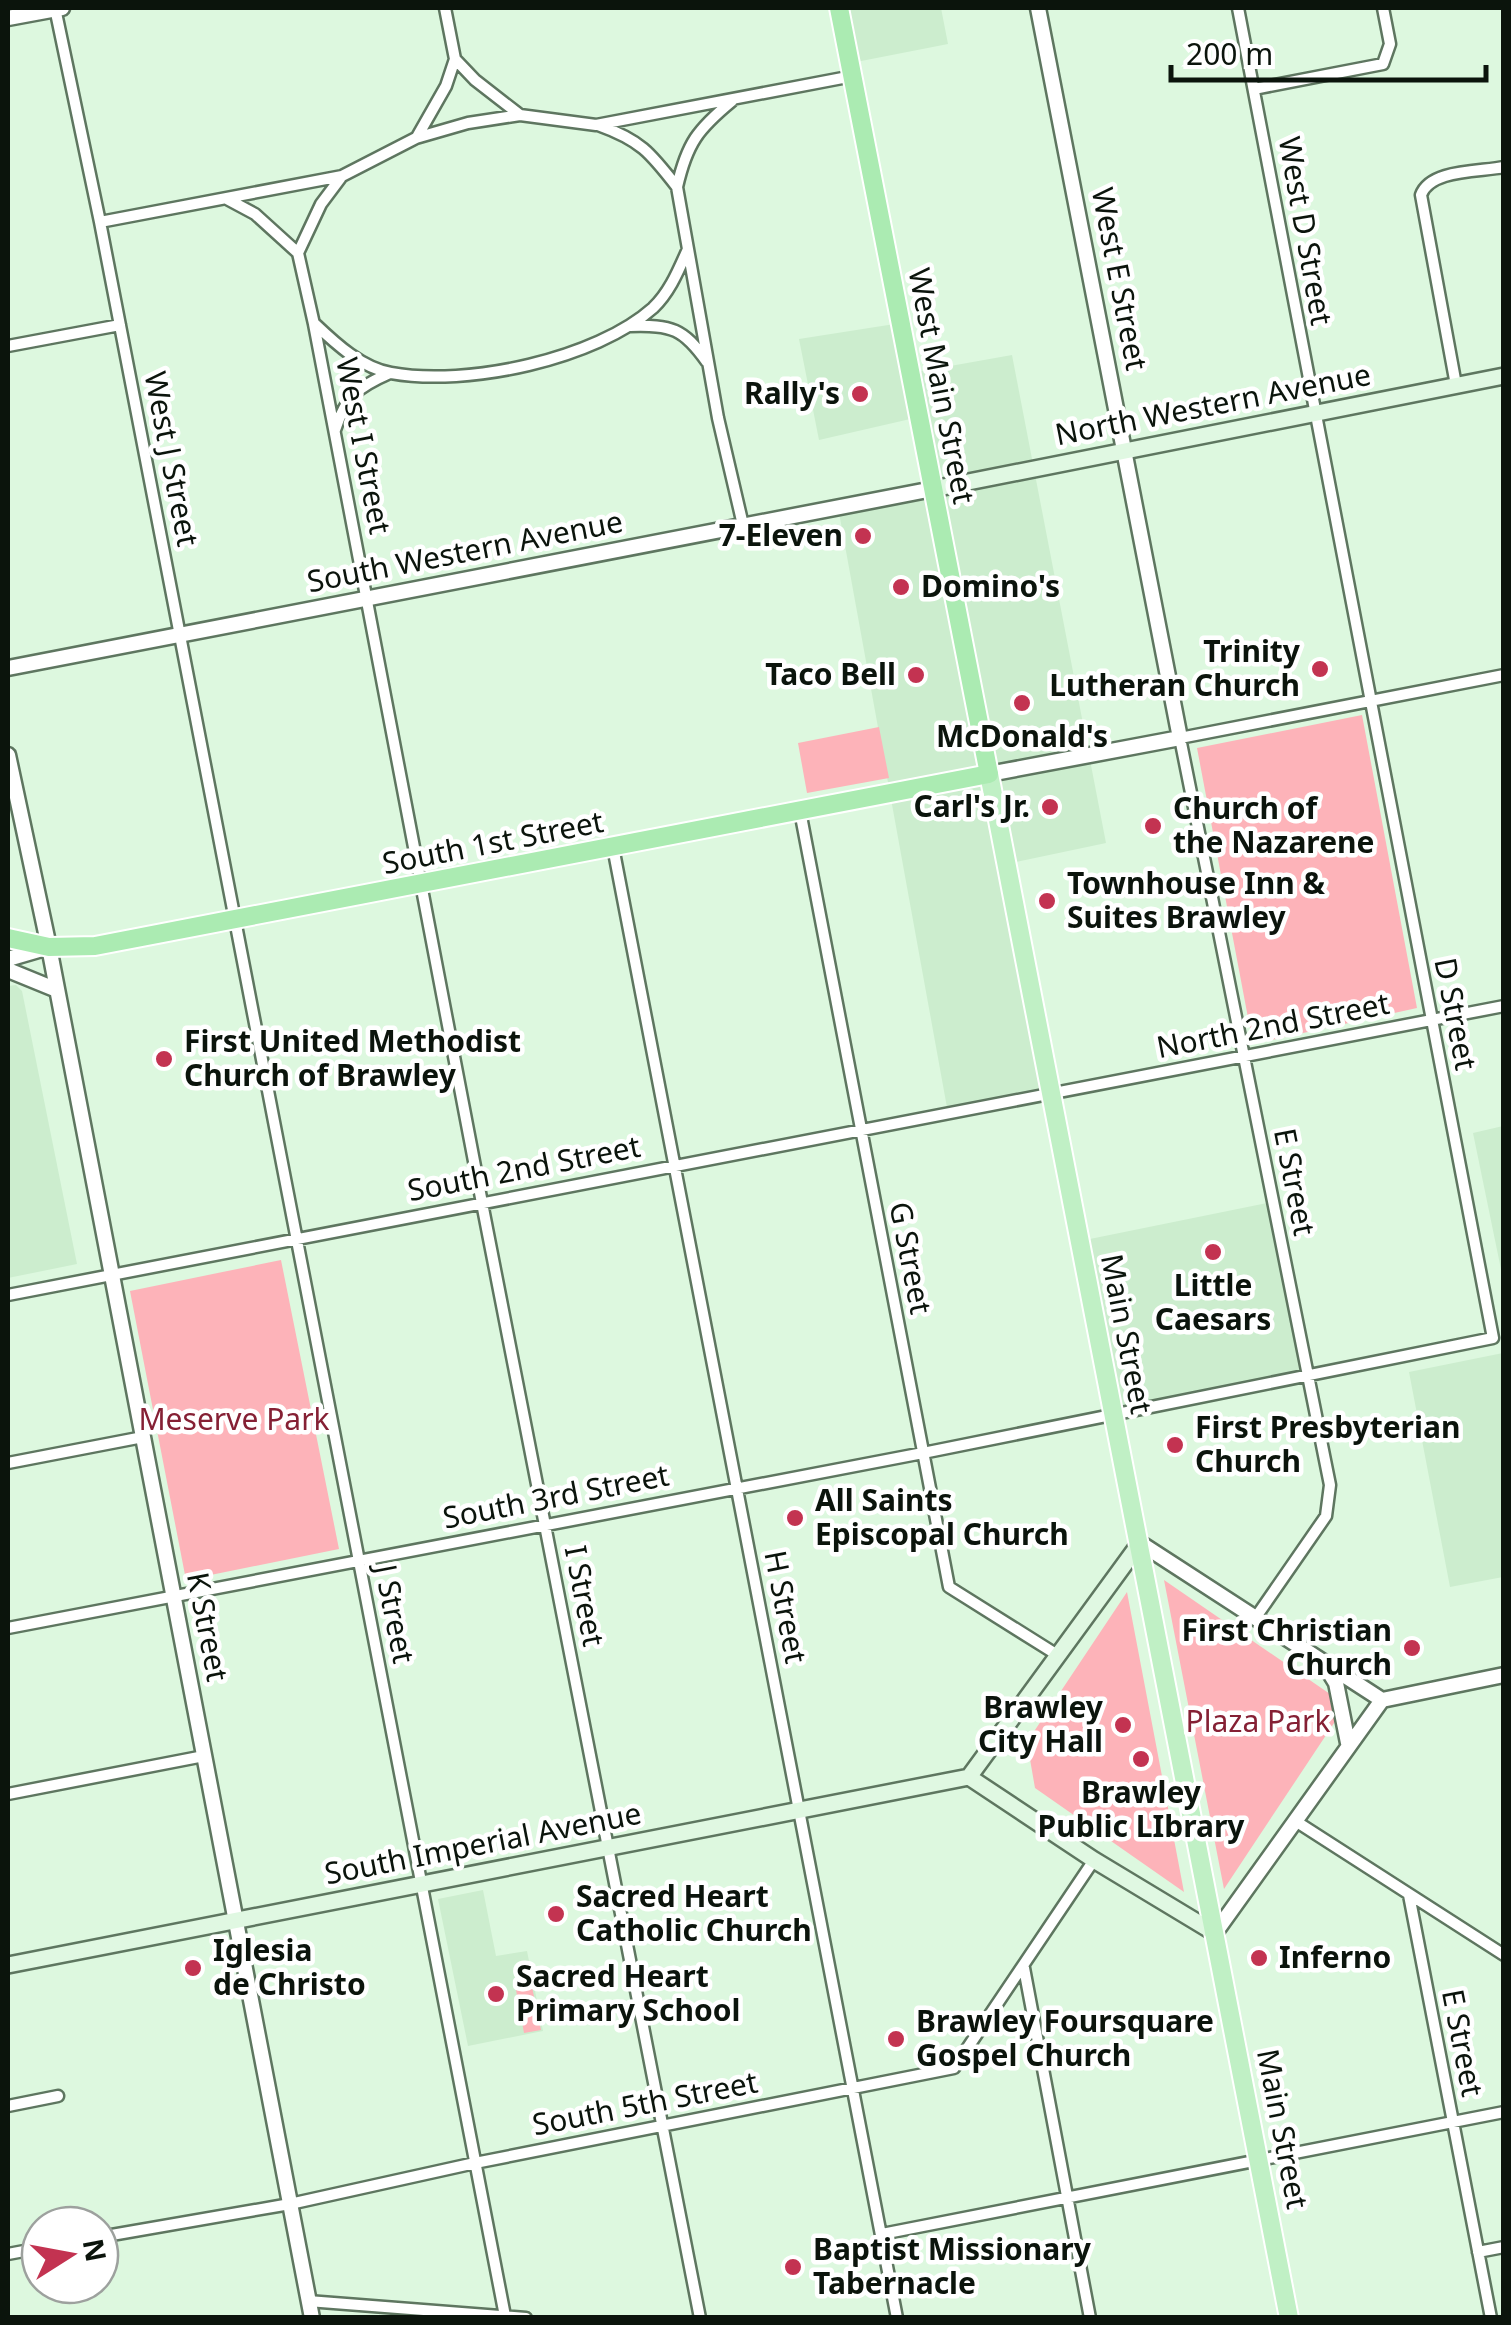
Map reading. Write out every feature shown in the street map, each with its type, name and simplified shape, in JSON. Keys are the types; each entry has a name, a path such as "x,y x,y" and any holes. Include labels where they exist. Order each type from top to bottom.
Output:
{"highway":[{"name":"West Main Street","path":"840,8 990,774"},
{"name":"South 1st Street","path":"49,947 95,946 235,922 990,774"},
{"path":"8,938 49,947"}],"main road":[{"name":"North Western Avenue","path":"933,489 1504,376"},
{"name":"Main Street","path":"990,774 1289,2318"},
{"path":"1140,1543 969,1777 1094,1860 1215,1933"},
{"name":"South Imperial Avenue","path":"8,1965 969,1777"}],"street":[{"path":"8,18 57,8"},
{"name":"West J Street","path":"57,8 235,922"},
{"path":"416,138 446,86 455,59 445,8"},
{"name":"West E Street","path":"1038,8 1180,738"},
{"name":"West D Street","path":"1238,8 1368,699"},
{"path":"1254,89 1383,64 1390,44 1383,8"},
{"path":"455,59 520,115"},
{"path":"100,222 342,176 416,138 468,123 520,115 596,124 853,76"},
{"path":"733,100 702,125 683,161 677,187 743,525"},
{"path":"596,124 637,142 677,187"},
{"path":"1456,385 1422,204 1424,187 1436,178 1504,167"},
{"path":"228,199 255,214 298,253 321,204 342,176"},
{"path":"314,324 365,363 390,373 468,376 515,369 549,360 630,326 656,306 689,248"},
{"name":"West I Street","path":"298,253 423,884"},
{"path":"8,346 120,325"},
{"path":"630,326 658,326 689,336 710,367"},
{"path":"334,433 343,407 363,385 390,373"},
{"name":"South Western Avenue","path":"8,668 933,489"},
{"path":"990,774 1504,674"},
{"name":"D Street","path":"1368,699 1493,1338"},
{"name":"E Street","path":"1180,738 1330,1485 1326,1516 1256,1617"},
{"name":"K Street","path":"8,755 49,947 312,2318"},
{"name":"G Street","path":"800,812 949,1587 1059,1656"},
{"name":"H Street","path":"613,847 896,2318"},
{"name":"I Street","path":"423,884 700,2318"},
{"name":"J Street","path":"235,922 505,2316"},
{"name":"South 1st Street","path":"8,960 49,947"},
{"path":"8,970 57,990"},
{"name":"North 2nd Street","path":"1051,1093 1504,1006"},
{"name":"South 2nd Street","path":"8,1295 1051,1093"},
{"name":"South 3rd Street","path":"8,1628 1493,1338"},
{"path":"8,1463 143,1437"},
{"path":"1140,1543 1324,1666 1382,1700 1504,1675"},
{"path":"1324,1666 1336,1683 1348,1743"},
{"path":"1215,1933 1382,1700"},
{"path":"8,1794 204,1756"},
{"path":"1296,1822 1504,1955"},
{"name":"South 5th Street","path":"120,2234 290,2204 475,2163 954,2068 1094,1860"},
{"name":"E Street","path":"1409,1895 1491,2318"},
{"path":"1024,1968 1090,2318"},
{"path":"8,2106 58,2096"},
{"path":"882,2234 1504,2112"},
{"path":"1478,2252 1504,2247"},
{"path":"308,2301 526,2318"}],"shaded area":[{"path":"839,8 941,8 948,44 851,63"},
{"path":"901,323 911,373 1012,355 1106,843 1006,864 1051,1093 948,1113 838,507 933,489 919,417 819,440 799,339"},
{"path":"16,985 22,991 77,1264 8,1278 8,986"},
{"path":"1503,1126 1503,1279 1473,1133"},
{"path":"1272,1202 1307,1377 1113,1414 1080,1241"},
{"path":"1503,1353 1503,1577 1450,1587 1409,1372"},
{"name":"Sacred Heart Primary School","path":"483,1890 496,1956 527,1951 543,2031 468,2046 438,1899"}],"green space":[{"path":"1362,715 1417,1008 1253,1044 1197,748"},
{"path":"879,727 889,778 807,793 798,743"},
{"name":"Meserve Park","path":"281,1260 339,1549 186,1580 130,1291"},
{"name":"Plaza Park","path":"1164,1580 1346,1705 1224,1889"},
{"name":"Plaza Park","path":"1127,1592 1184,1892 1035,1788 1027,1742"},
{"path":"532,1987 541,2030 524,2033 516,1990"}],"place":[{"name":"Rally's","path":"860,394"},
{"name":"7-Eleven","path":"863,536"},
{"name":"Domino's","path":"901,587"},
{"name":"Trinity Lutheran Church","path":"1320,669"},
{"name":"Taco Bell","path":"916,675"},
{"name":"McDonald's","path":"1022,703"},
{"name":"Carl's Jr.","path":"1050,807"},
{"name":"Church of the Nazarene","path":"1153,826"},
{"name":"Townhouse Inn & Suites Brawley","path":"1047,901"},
{"name":"First United Methodist Church of Brawley","path":"164,1059"},
{"name":"Little Caesars","path":"1213,1252"},
{"name":"First Presbyterian Church","path":"1175,1445"},
{"name":"All Saints Episcopal Church","path":"795,1518"},
{"name":"First Christian Church","path":"1412,1648"},
{"name":"Brawley City Hall","path":"1123,1725"},
{"name":"Brawley Public LIbrary","path":"1141,1759"},
{"name":"Sacred Heart Catholic Church","path":"556,1914"},
{"name":"Inferno","path":"1259,1958"},
{"name":"Iglesia de Christo","path":"193,1968"},
{"name":"Sacred Heart Primary School","path":"496,1994"},
{"name":"Brawley Foursquare Gospel Church","path":"896,2039"},
{"name":"Baptist Missionary Tabernacle","path":"793,2267"}]}
